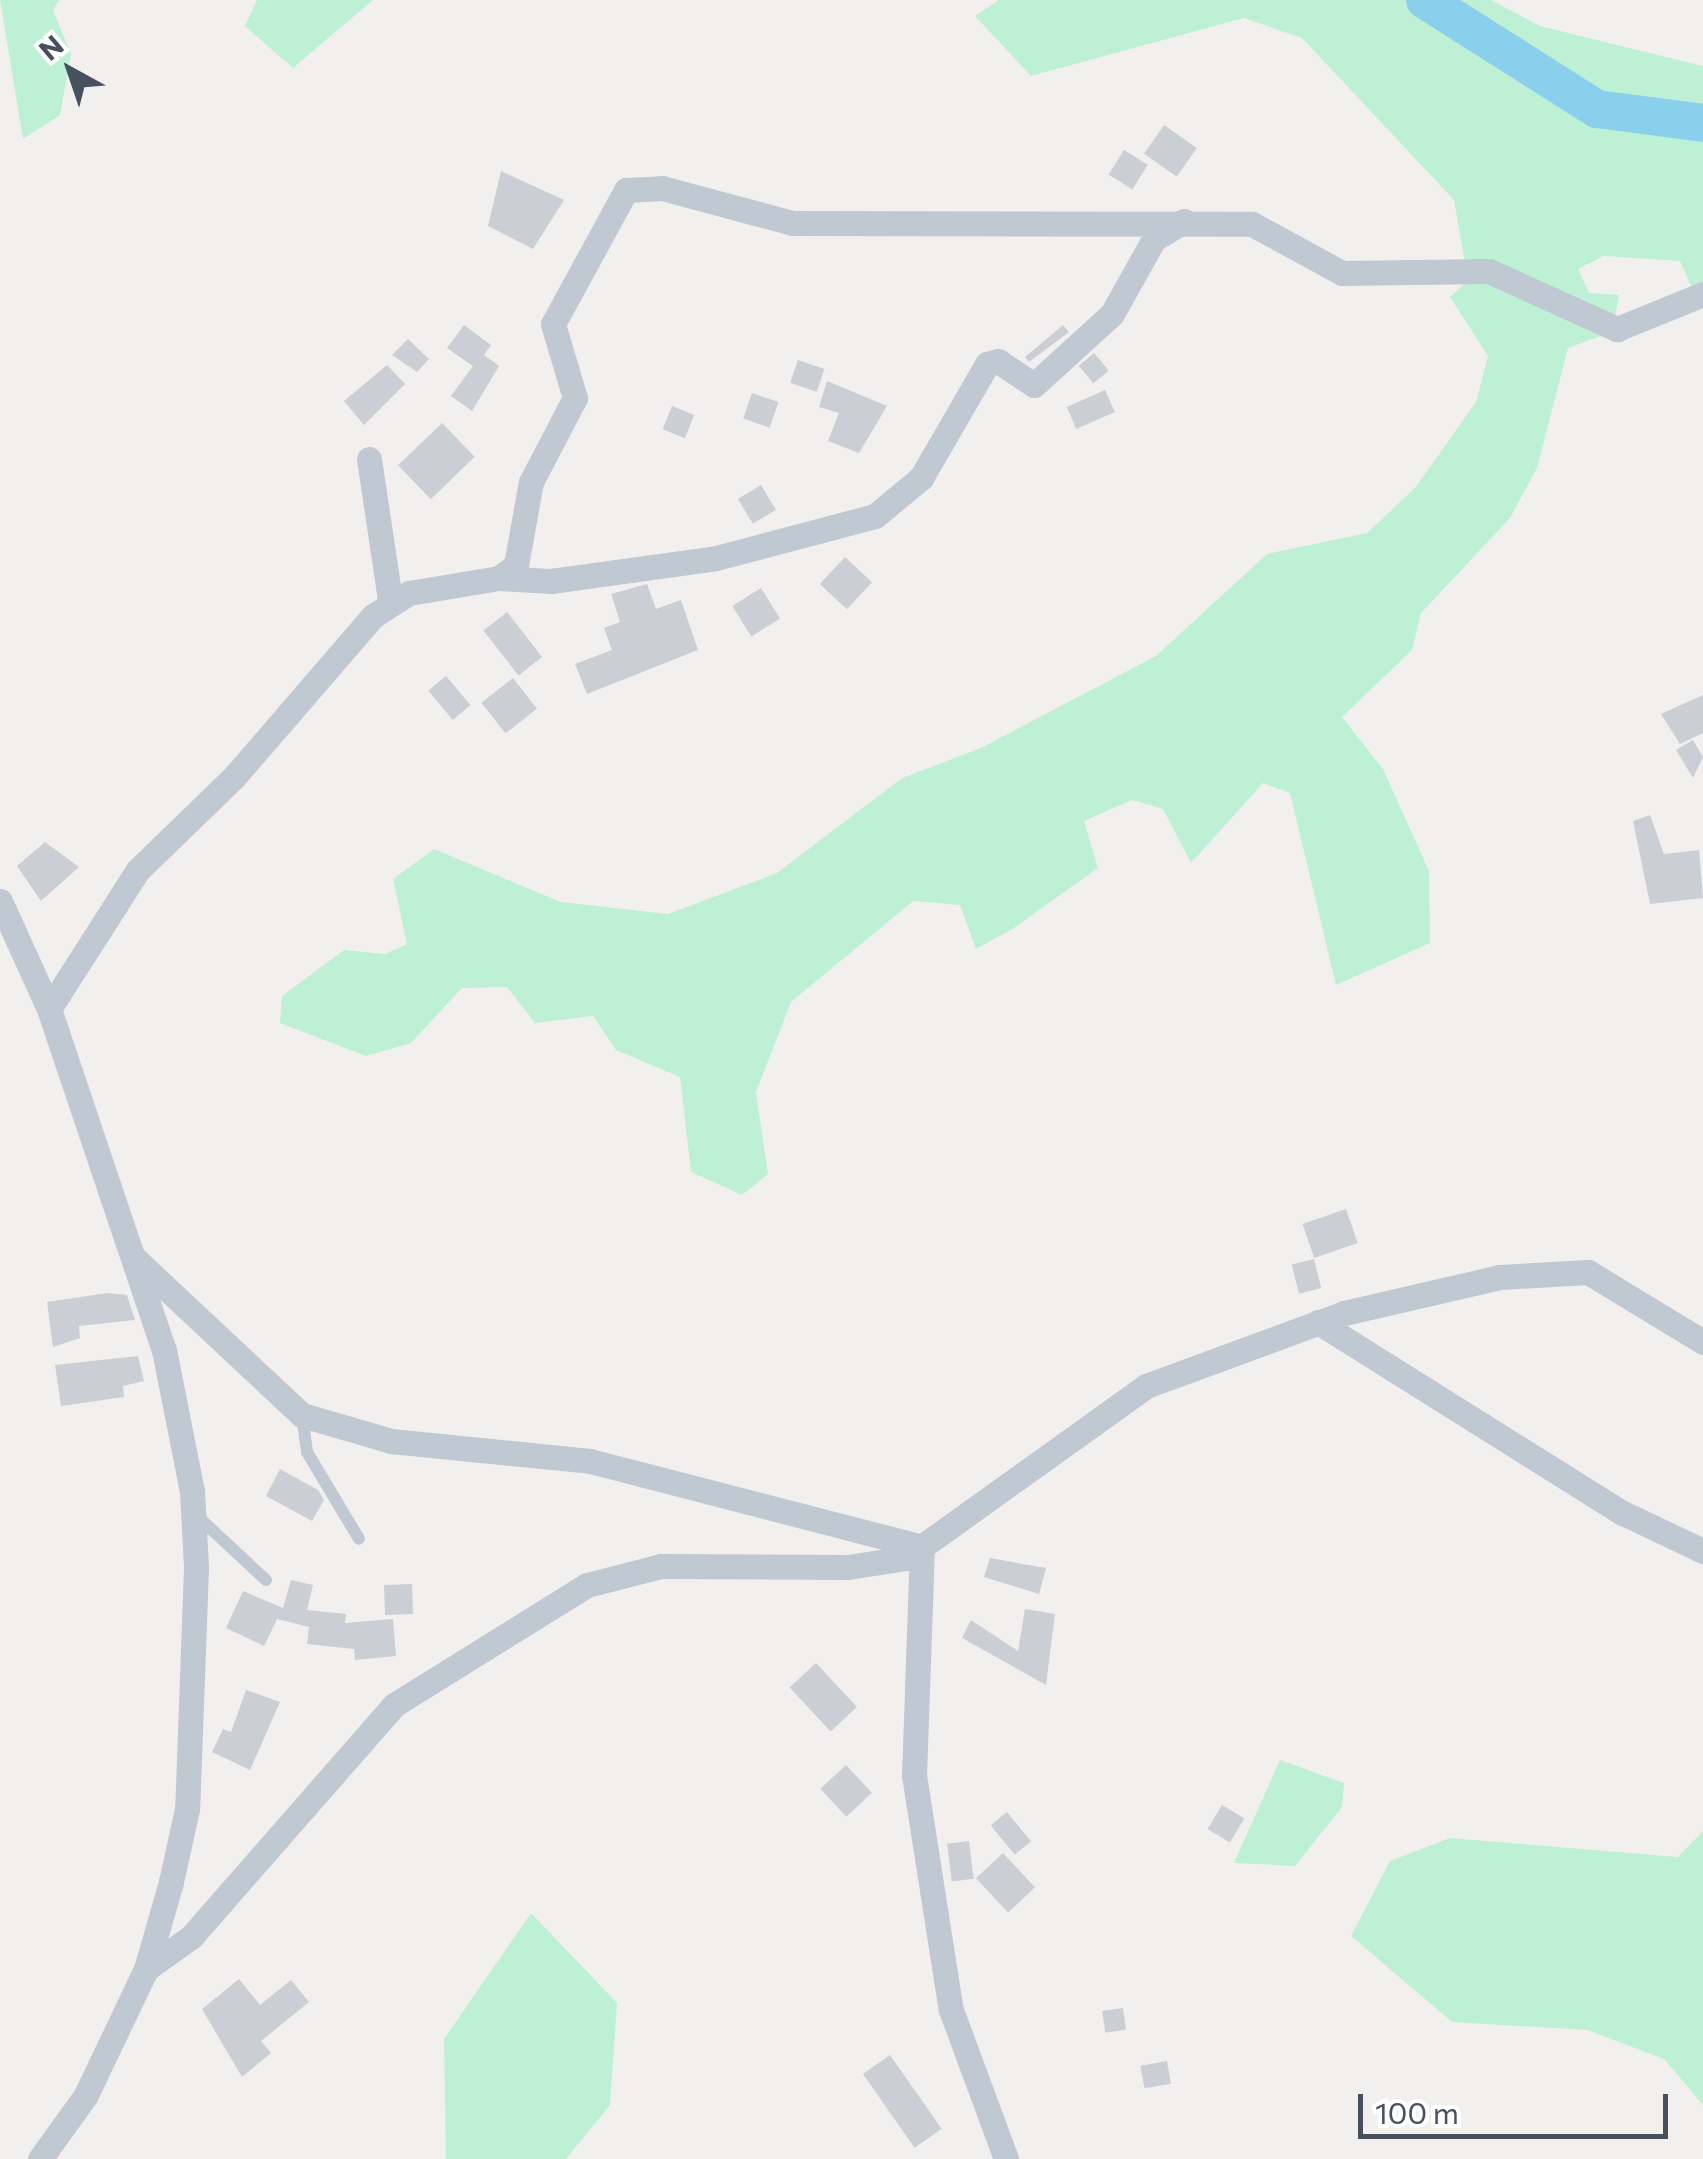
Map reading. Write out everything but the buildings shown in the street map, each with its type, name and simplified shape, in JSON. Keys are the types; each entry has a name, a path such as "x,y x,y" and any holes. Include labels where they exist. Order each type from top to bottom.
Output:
{"street":[{"path":"500,578 516,566 531,482 575,398 554,337 557,313 626,190 662,188 793,223 1184,220 1252,224 1323,267 1362,277 1488,271 1617,329 1703,294"},
{"path":"49,1009 138,870 234,777 390,600 500,578 551,581 716,558 875,516 920,478 986,364 998,361 1034,385 1112,314 1154,239 1184,220"},
{"path":"369,458 390,600"},
{"path":"0,901 49,1009 134,1258 181,1421 192,1511 187,1809 146,1969 86,2094 40,2159"},
{"path":"134,1258 302,1415 391,1441 590,1461 922,1548"},
{"path":"146,1969 191,1938 394,1705 568,1594 661,1566 870,1566 922,1548 1146,1386 1318,1322 1500,1277 1568,1270 1610,1280 1703,1342"},
{"path":"1318,1322 1623,1512 1703,1550"},
{"path":"922,1548 914,1775 951,2010 1006,2159"},
{"path":"995,2129 1022,2159"}],"lane":[{"path":"302,1415 307,1452 359,1539"},
{"path":"192,1511 266,1580"}],"green space":[{"path":"0,0 59,0 53,10 71,54 60,115 23,139"},
{"path":"257,0 373,0 293,68 245,26"},
{"path":"999,0 1491,0 1540,26 1703,66 1703,282 1691,286 1680,261 1604,256 1578,269 1589,293 1619,295 1612,332 1568,348 1537,468 1510,518 1421,613 1412,650 1342,717 1383,769 1429,871 1430,943 1336,985 1290,793 1263,783 1191,863 1163,809 1132,800 1084,821 1098,868 1014,928 976,949 960,905 913,901 791,1002 756,1092 768,1174 742,1195 691,1172 680,1077 616,1050 593,1016 535,1023 507,987 462,988 411,1043 366,1056 280,1023 282,996 344,950 385,954 407,944 393,879 434,849 561,902 668,914 777,873 902,778 981,748 1156,656 1267,554 1367,533 1415,488 1476,402 1488,356 1450,297 1468,281 1454,200 1302,38 1244,18 1031,76 975,16"},
{"path":"1280,1760 1344,1783 1342,1807 1295,1866 1234,1863"},
{"path":"1703,1831 1703,2105 1664,2059 1587,2030 1452,2022 1351,1936 1390,1861 1450,1838 1678,1857"},
{"path":"531,1913 617,2003 610,2105 566,2159 446,2159 444,2039"}],"waterway":[{"path":"1425,0 1597,109 1703,123"}]}
